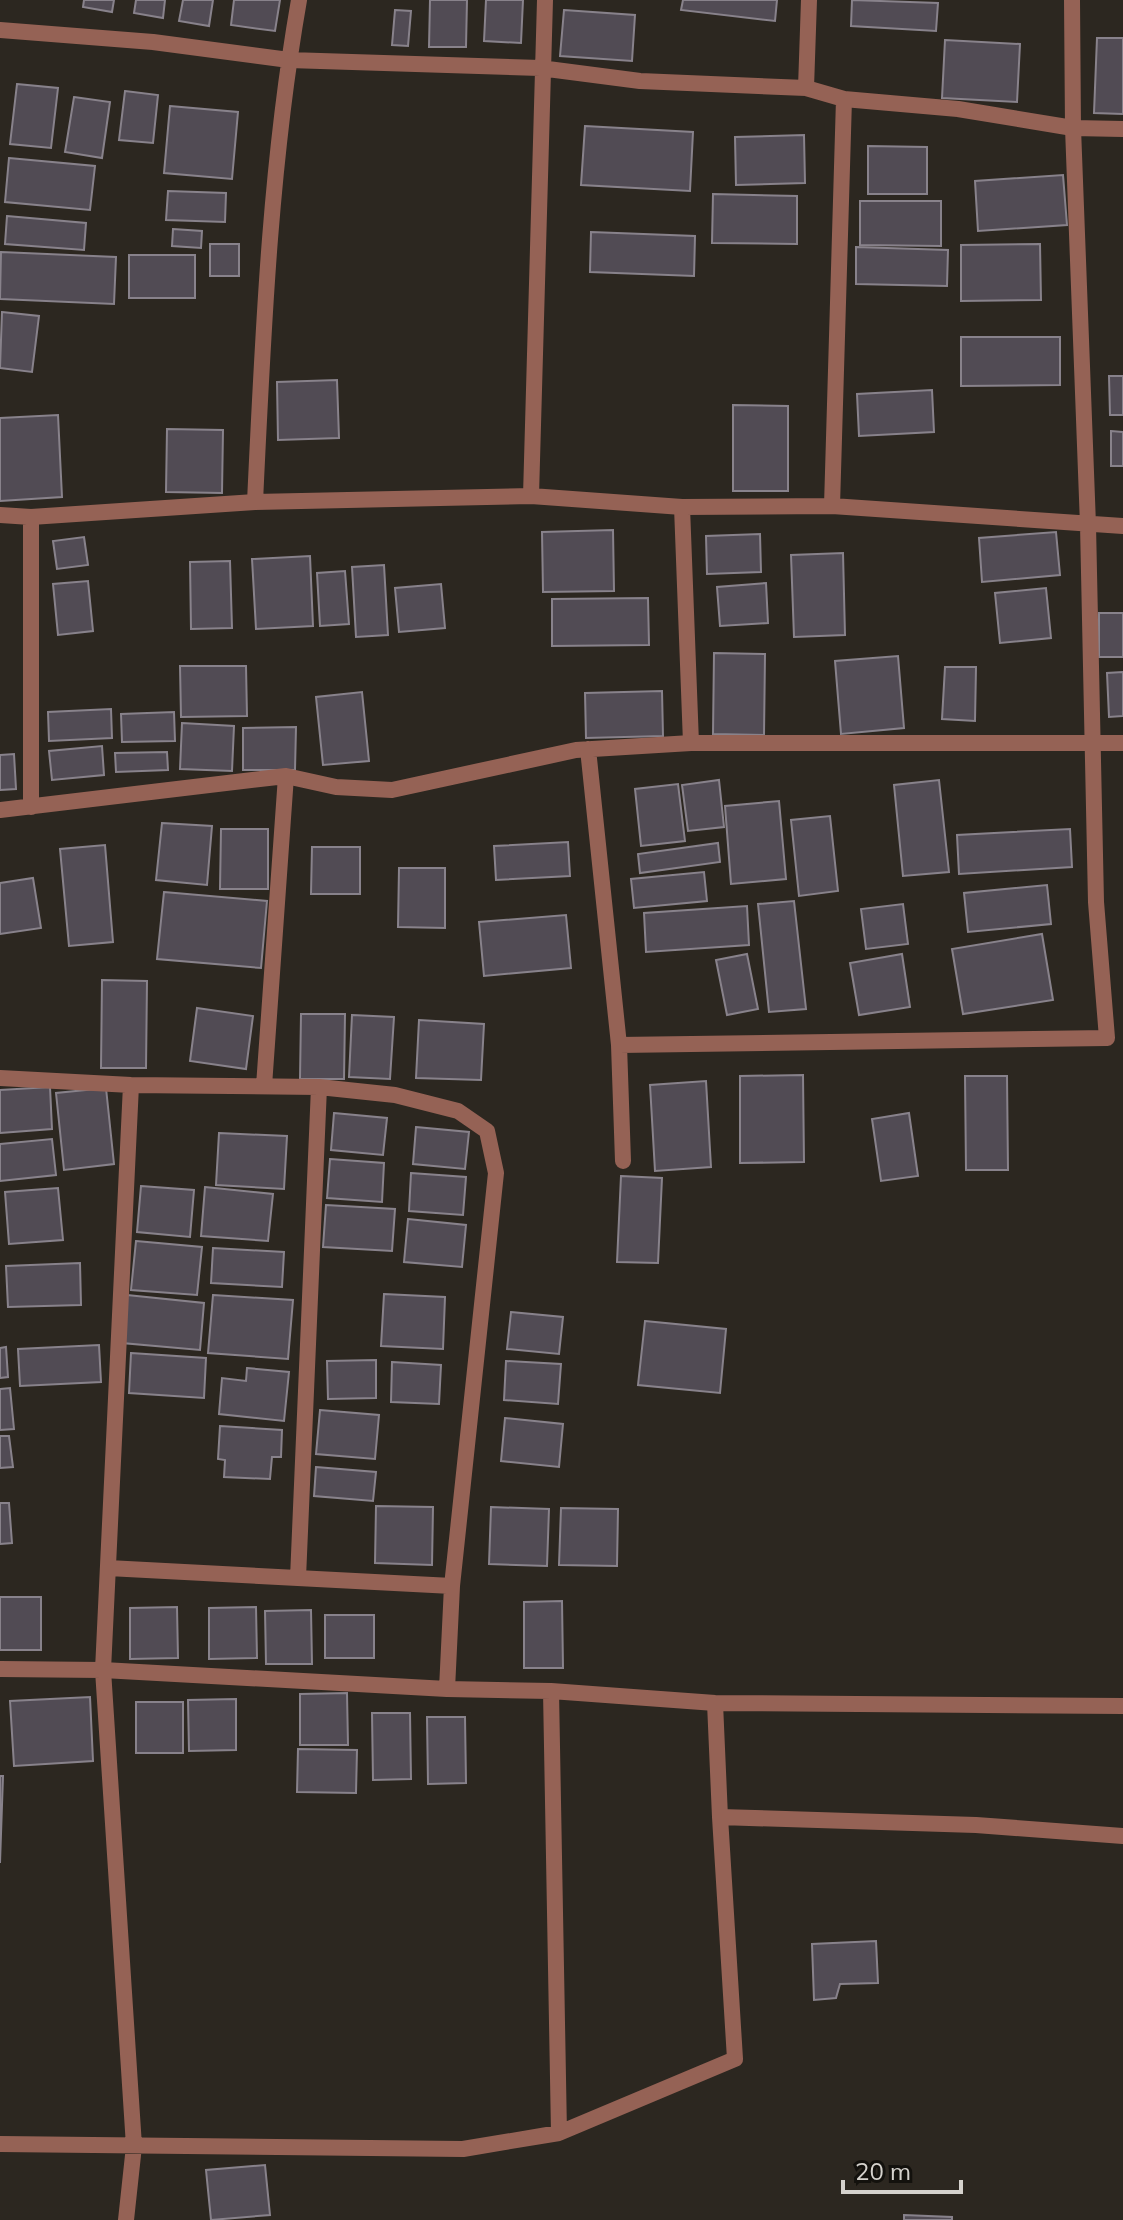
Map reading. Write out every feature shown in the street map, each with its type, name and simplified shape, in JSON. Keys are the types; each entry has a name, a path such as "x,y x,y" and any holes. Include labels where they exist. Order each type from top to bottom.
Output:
{"street":[{"path":"255,502 262,342 289,60 299,0"},
{"path":"531,496 540,68 545,0"},
{"path":"806,88 809,0"},
{"path":"619,1045 1115,1038 1096,902 1088,525 1073,128 1072,0"},
{"path":"0,30 153,42 289,60 540,68 640,81 806,88 844,99 958,109 1073,128 1123,129"},
{"path":"832,506 844,99"},
{"path":"0,515 31,517 255,502 531,496 682,507 832,506 1123,526"},
{"path":"682,507 691,743"},
{"path":"31,517 31,807"},
{"path":"0,810 286,776 336,787 392,790 588,749 691,743 1123,743"},
{"path":"588,749 619,1045 623,1161"},
{"path":"264,1086 286,776"},
{"path":"0,1078 131,1085 319,1087 395,1095 458,1111 487,1131 496,1173 452,1586 447,1689"},
{"path":"126,2220 134,2146 103,1670 131,1085"},
{"path":"298,1578 319,1087"},
{"path":"108,1568 452,1586"},
{"path":"0,1669 103,1670 447,1689 551,1691 715,1703 1123,1706"},
{"path":"551,1691 559,2133"},
{"path":"0,2144 463,2149 559,2133 735,2059 715,1703"},
{"path":"720,1817 976,1825 1123,1836"}],"building":[{"path":"84,0 114,0 112,12 83,7"},
{"path":"136,0 165,0 163,18 134,13"},
{"path":"183,0 213,0 209,26 179,21"},
{"path":"234,0 280,0 275,31 231,25"},
{"path":"430,0 467,0 466,47 429,47"},
{"path":"486,0 523,0 521,43 484,41"},
{"path":"683,0 777,0 775,21 681,10"},
{"path":"852,0 938,3 936,31 851,26"},
{"path":"395,10 411,11 408,46 392,45"},
{"path":"564,10 635,15 632,61 560,56"},
{"path":"1097,38 1123,38 1123,114 1094,113"},
{"path":"945,40 1020,44 1017,102 942,98"},
{"path":"17,84 58,88 51,148 10,144"},
{"path":"125,91 158,95 153,143 119,140"},
{"path":"74,97 110,102 102,158 65,152"},
{"path":"170,106 238,112 232,179 164,173"},
{"path":"585,126 693,132 690,191 581,185"},
{"path":"804,135 805,183 736,185 735,137"},
{"path":"868,146 927,147 927,194 868,194"},
{"path":"9,158 95,166 90,210 5,202"},
{"path":"1063,175 1067,225 978,231 975,181"},
{"path":"168,191 226,193 225,222 166,220"},
{"path":"713,194 797,196 797,244 712,243"},
{"path":"860,201 941,201 941,246 860,245"},
{"path":"7,216 86,223 84,250 5,244"},
{"path":"173,229 202,231 201,248 172,246"},
{"path":"591,232 695,236 694,276 590,272"},
{"path":"210,244 239,244 239,276 210,276"},
{"path":"1040,244 1041,300 961,301 961,245"},
{"path":"856,247 948,250 947,286 856,284"},
{"path":"1,252 116,257 114,304 0,299"},
{"path":"129,255 195,255 195,298 129,298"},
{"path":"2,312 39,316 32,372 0,368"},
{"path":"961,337 1060,337 1060,385 961,386"},
{"path":"1109,376 1123,376 1123,415 1110,415"},
{"path":"337,380 339,438 278,440 277,382"},
{"path":"932,390 934,432 859,436 857,394"},
{"path":"733,405 788,406 788,491 733,491"},
{"path":"58,415 62,497 0,501 0,418"},
{"path":"167,429 223,430 222,493 166,492"},
{"path":"1111,431 1123,432 1123,466 1111,466"},
{"path":"613,530 614,591 543,592 542,532"},
{"path":"1056,532 1060,575 982,582 979,538"},
{"path":"760,534 761,572 707,574 706,536"},
{"path":"84,537 88,565 57,569 53,541"},
{"path":"843,553 845,635 794,637 791,555"},
{"path":"310,556 313,626 256,629 252,559"},
{"path":"230,561 232,628 191,629 190,562"},
{"path":"384,565 388,635 356,637 352,567"},
{"path":"345,571 349,624 320,626 317,573"},
{"path":"88,581 93,631 58,635 53,584"},
{"path":"766,583 768,623 720,626 717,587"},
{"path":"441,584 445,628 399,632 395,588"},
{"path":"1046,588 1051,638 1000,643 995,593"},
{"path":"648,598 649,645 552,646 552,599"},
{"path":"1099,613 1123,613 1123,657 1099,657"},
{"path":"714,653 765,654 764,735 713,734"},
{"path":"898,656 904,728 841,734 835,661"},
{"path":"180,666 246,666 247,716 181,717"},
{"path":"945,667 976,667 975,721 942,719"},
{"path":"1123,672 1123,716 1109,717 1107,673"},
{"path":"662,691 663,736 586,738 585,693"},
{"path":"362,692 369,761 323,765 316,697"},
{"path":"111,709 112,738 49,741 48,712"},
{"path":"174,712 175,741 122,742 121,714"},
{"path":"182,723 234,726 232,771 180,769"},
{"path":"296,727 295,770 243,770 243,728"},
{"path":"102,746 104,775 52,780 49,751"},
{"path":"167,752 168,770 116,772 115,753"},
{"path":"14,754 16,789 0,790 0,755"},
{"path":"719,780 724,827 688,831 682,785"},
{"path":"939,780 949,872 903,876 894,785"},
{"path":"678,784 685,841 641,846 635,789"},
{"path":"779,801 786,879 731,884 725,806"},
{"path":"830,816 838,891 799,896 791,820"},
{"path":"162,823 212,826 207,885 156,880"},
{"path":"221,829 268,829 268,889 220,889"},
{"path":"1070,829 1072,867 959,874 957,835"},
{"path":"568,842 570,876 496,880 494,846"},
{"path":"718,843 720,862 640,873 638,854"},
{"path":"105,845 113,942 69,946 60,849"},
{"path":"312,847 360,847 360,894 311,894"},
{"path":"399,868 445,868 445,928 398,927"},
{"path":"704,872 707,901 634,908 631,879"},
{"path":"33,878 41,928 0,934 0,883"},
{"path":"1047,885 1051,924 968,932 964,893"},
{"path":"164,892 267,901 261,968 157,959"},
{"path":"794,901 806,1009 769,1012 758,904"},
{"path":"903,904 908,944 866,949 861,909"},
{"path":"747,906 749,945 646,952 644,913"},
{"path":"566,915 571,968 484,976 479,922"},
{"path":"1042,934 1053,1000 963,1014 952,949"},
{"path":"747,954 758,1009 727,1015 716,960"},
{"path":"902,954 910,1007 859,1015 850,963"},
{"path":"102,980 147,981 146,1068 101,1068"},
{"path":"197,1008 253,1016 246,1069 190,1061"},
{"path":"301,1014 345,1014 344,1079 300,1079"},
{"path":"352,1015 394,1017 390,1079 349,1077"},
{"path":"419,1020 484,1024 481,1080 416,1078"},
{"path":"803,1075 804,1162 740,1163 740,1076"},
{"path":"965,1076 1007,1076 1008,1170 966,1170"},
{"path":"706,1081 711,1167 655,1171 650,1085"},
{"path":"50,1087 52,1129 0,1133 0,1090"},
{"path":"106,1088 114,1164 64,1170 56,1093"},
{"path":"334,1113 387,1118 383,1155 331,1150"},
{"path":"909,1113 918,1176 881,1181 872,1119"},
{"path":"416,1127 469,1132 465,1169 413,1164"},
{"path":"219,1133 287,1136 284,1189 216,1185"},
{"path":"52,1139 56,1175 0,1181 0,1144"},
{"path":"330,1159 384,1163 382,1202 327,1198"},
{"path":"411,1173 466,1177 463,1215 409,1211"},
{"path":"621,1176 662,1178 658,1263 617,1262"},
{"path":"141,1186 194,1190 190,1237 137,1232"},
{"path":"205,1187 273,1194 268,1241 201,1236"},
{"path":"58,1188 63,1240 9,1244 5,1192"},
{"path":"326,1205 395,1209 392,1251 323,1247"},
{"path":"408,1219 466,1225 462,1267 404,1262"},
{"path":"136,1241 202,1247 197,1295 131,1290"},
{"path":"213,1248 284,1252 282,1287 211,1283"},
{"path":"80,1263 81,1305 8,1307 6,1266"},
{"path":"384,1294 445,1297 443,1349 381,1346"},
{"path":"127,1295 204,1303 200,1350 122,1343"},
{"path":"213,1295 293,1300 288,1359 208,1353"},
{"path":"511,1312 563,1317 559,1354 507,1349"},
{"path":"645,1321 726,1329 720,1393 638,1385"},
{"path":"99,1345 101,1382 20,1386 18,1349"},
{"path":"6,1347 8,1377 0,1378 0,1348"},
{"path":"131,1353 206,1358 204,1398 129,1393"},
{"path":"376,1360 376,1398 328,1399 327,1361"},
{"path":"506,1361 561,1364 558,1404 504,1400"},
{"path":"392,1362 441,1365 439,1404 391,1402"},
{"path":"247,1368 289,1372 284,1421 219,1414 222,1378 246,1381"},
{"path":"10,1388 14,1429 0,1430 0,1389"},
{"path":"320,1410 379,1415 375,1459 316,1454"},
{"path":"505,1418 563,1424 559,1467 501,1461"},
{"path":"220,1426 282,1430 281,1457 272,1457 270,1479 224,1477 225,1460 218,1459"},
{"path":"0,1436 9,1436 13,1467 0,1468"},
{"path":"316,1467 376,1472 373,1501 314,1496"},
{"path":"0,1503 9,1503 12,1543 0,1544"},
{"path":"376,1506 433,1507 432,1565 375,1563"},
{"path":"491,1507 549,1509 547,1566 489,1564"},
{"path":"561,1508 618,1509 617,1566 559,1565"},
{"path":"0,1597 41,1597 41,1650 0,1650"},
{"path":"562,1601 563,1668 524,1668 524,1602"},
{"path":"177,1607 178,1658 130,1659 130,1608"},
{"path":"256,1607 257,1658 209,1659 209,1608"},
{"path":"311,1610 312,1664 266,1664 265,1611"},
{"path":"325,1615 374,1615 374,1658 325,1658"},
{"path":"347,1693 348,1745 300,1745 300,1694"},
{"path":"90,1697 93,1761 14,1766 10,1701"},
{"path":"236,1699 236,1750 189,1751 188,1700"},
{"path":"136,1702 183,1702 183,1753 136,1753"},
{"path":"372,1713 410,1713 411,1779 373,1780"},
{"path":"427,1717 465,1717 466,1783 428,1784"},
{"path":"298,1749 357,1750 356,1793 297,1792"},
{"path":"0,1776 3,1776 0,1863"},
{"path":"876,1941 878,1983 840,1984 836,1998 814,2000 812,1944"},
{"path":"265,2165 270,2215 211,2220 206,2170"},
{"path":"904,2215 952,2217 952,2220 904,2220"}]}
